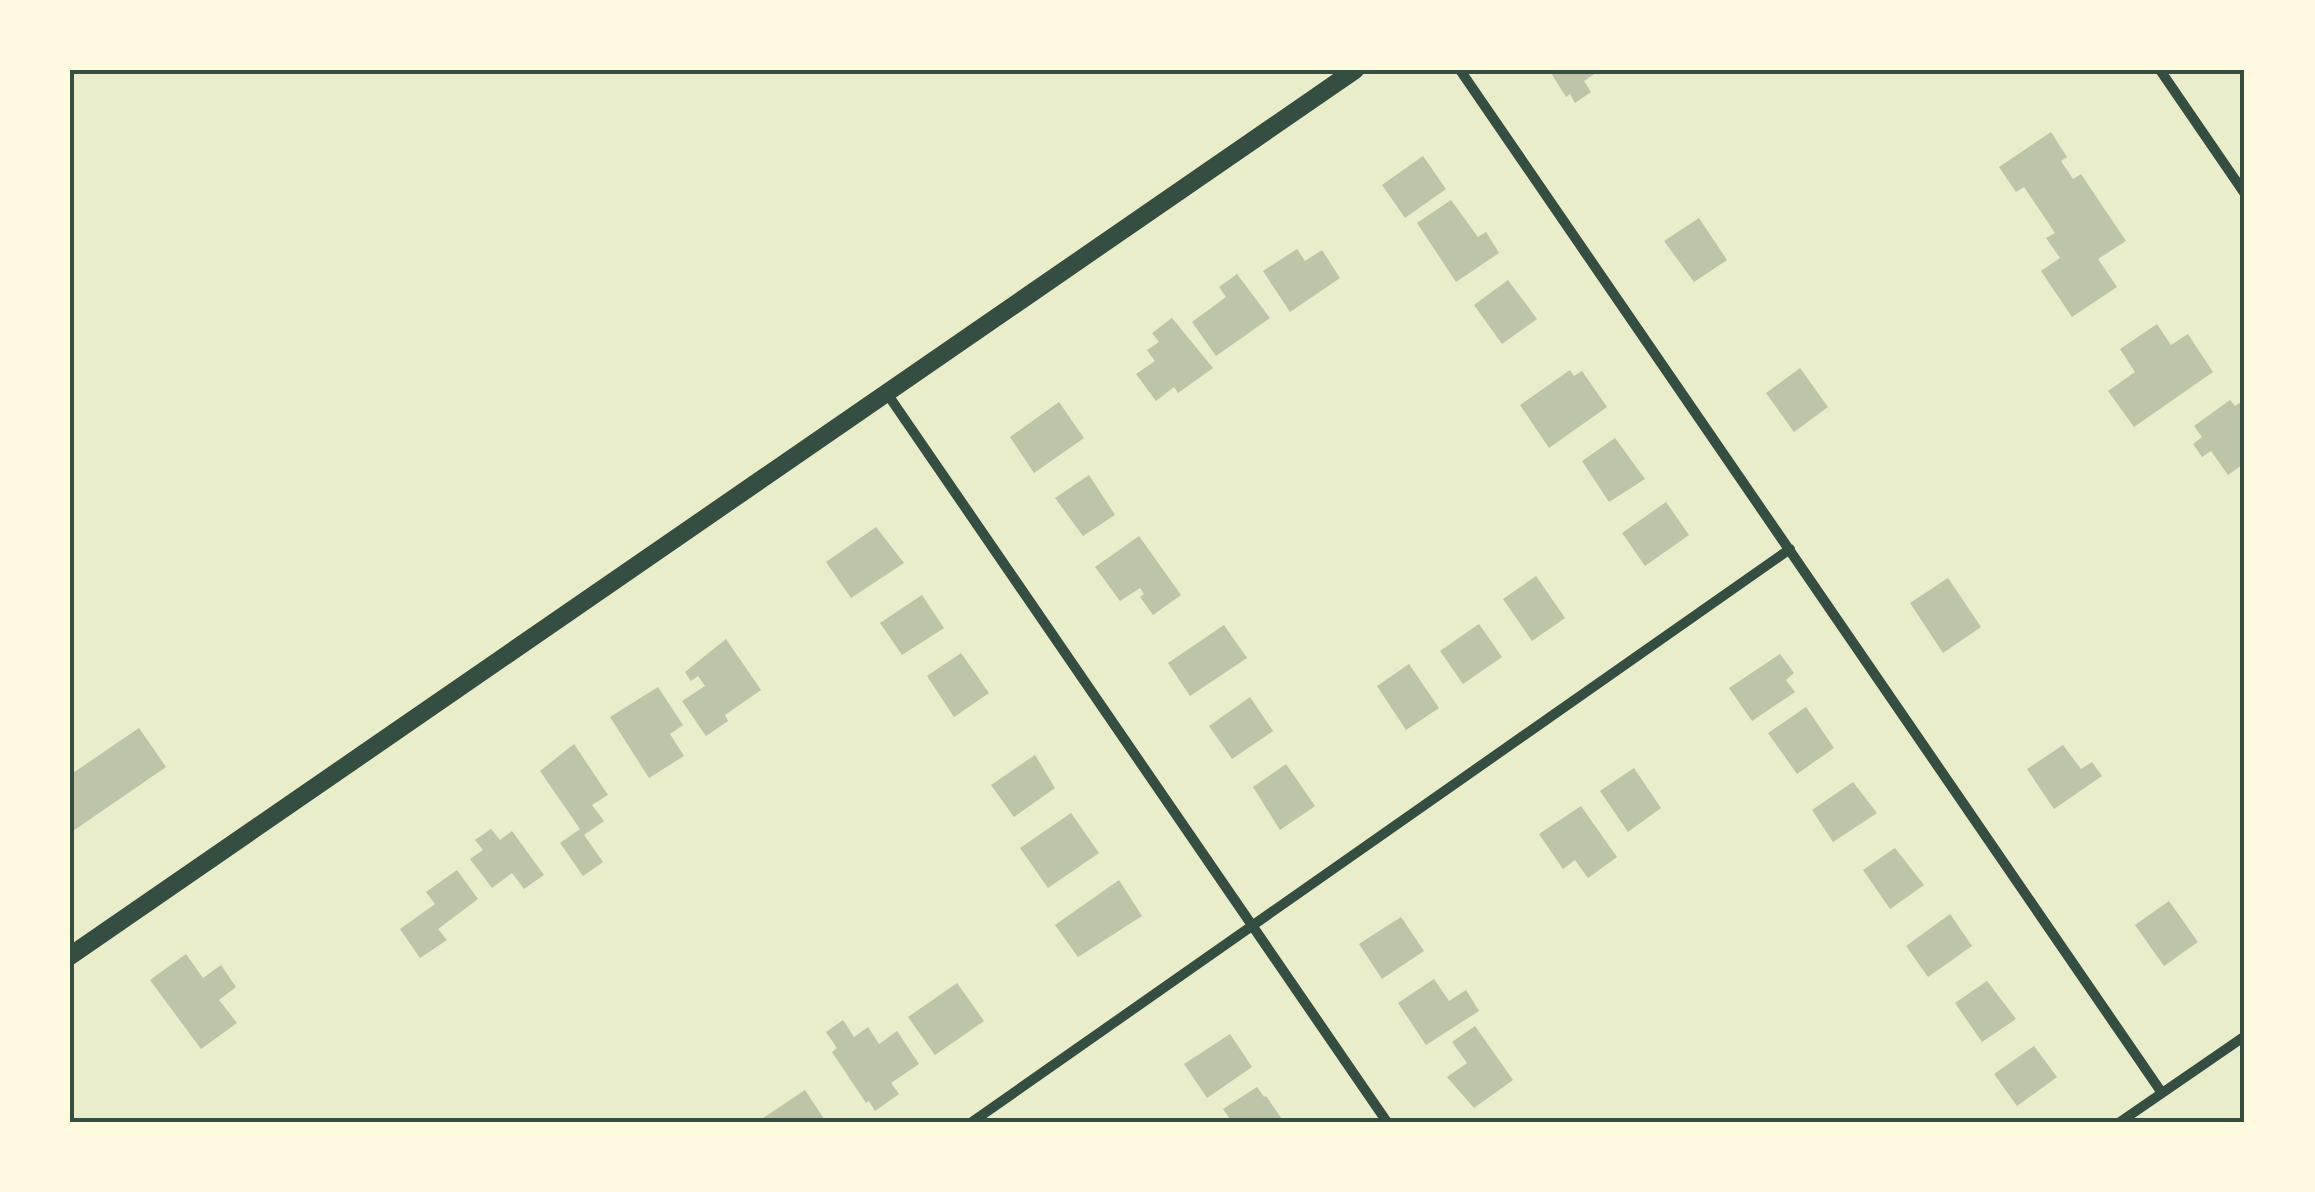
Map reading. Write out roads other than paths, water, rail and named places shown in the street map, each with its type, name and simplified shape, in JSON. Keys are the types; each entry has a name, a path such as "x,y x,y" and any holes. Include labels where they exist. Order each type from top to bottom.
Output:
{"street":[{"path":"70,956 1355,70"},
{"path":"1460,70 2162,1093"},
{"path":"2160,70 2245,194"},
{"path":"886,392 1387,1122"},
{"path":"972,1122 1790,550"},
{"path":"2120,1122 2245,1036"}]}
